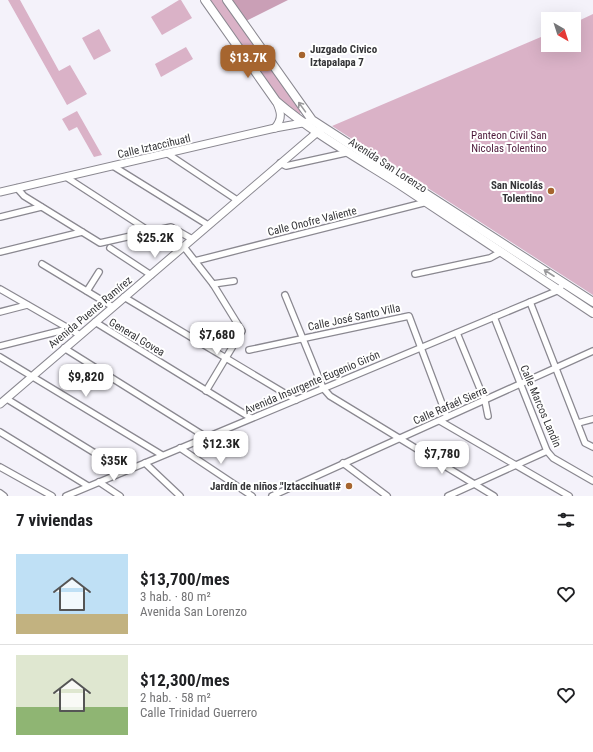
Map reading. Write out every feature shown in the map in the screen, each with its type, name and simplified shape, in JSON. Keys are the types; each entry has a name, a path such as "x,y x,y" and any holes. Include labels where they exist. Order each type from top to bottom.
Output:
{"main road":[{"name":"Avenida San Lorenzo","path":"204,0 276,101 561,287 593,313"},
{"name":"Avenida San Lorenzo","path":"227,0 309,122"},
{"name":"Avenida San Lorenzo","path":"428,200 501,252 561,287 593,302"}],"street":[{"path":"275,128 281,122 281,116 276,101"},
{"name":"Calle Iztaccihuatl","path":"0,192 275,128 309,122"},
{"name":"Avenida Puente Ramírez","path":"0,404 320,130"},
{"path":"280,163 286,166 352,150"},
{"path":"168,154 237,200"},
{"path":"113,166 208,225"},
{"path":"66,177 149,231"},
{"path":"17,188 24,196 100,243 171,227 192,239"},
{"name":"Calle Onofre Valiente","path":"195,261 428,200"},
{"path":"0,216 41,207"},
{"path":"0,252 82,232"},
{"path":"184,247 212,284 242,331 206,391"},
{"path":"110,248 151,275"},
{"path":"415,274 490,258 501,252"},
{"path":"42,264 113,307"},
{"path":"87,291 99,272"},
{"path":"212,284 234,281"},
{"name":"Avenida Insurgente Eugenio Girón","path":"66,496 457,333 561,287"},
{"path":"0,289 80,335"},
{"path":"285,295 323,388 330,396 494,496"},
{"path":"124,297 296,400"},
{"path":"530,302 585,443 593,447"},
{"path":"0,312 27,305"},
{"name":"Calle José Santo Villa","path":"249,350 409,316 421,347"},
{"name":"Calle Marcos Landin","path":"494,317 547,452 553,458 593,481"},
{"name":"General Govea","path":"95,322 251,418"},
{"path":"0,346 68,329"},
{"path":"457,333 485,401 488,416"},
{"path":"421,347 447,417"},
{"path":"64,348 206,437"},
{"name":"Calle Rafaél Sierra","path":"272,496 342,463 485,401 593,351"},
{"path":"0,357 162,455"},
{"path":"7,399 124,471"},
{"path":"578,423 593,419"},
{"path":"440,421 569,496"},
{"path":"0,432 88,486"},
{"path":"180,448 252,496"},
{"path":"448,496 547,452"},
{"path":"145,463 180,496"},
{"path":"342,463 387,496"},
{"path":"0,466 52,496"},
{"path":"98,482 120,496"},
{"path":"0,493 4,496"}],"green space":[{"path":"8,0 20,0 59,71 70,65 87,94 67,105"},
{"path":"181,0 192,18 162,35 151,17"},
{"path":"207,0 222,0 301,110 300,115 295,117 287,111"},
{"name":"Panteon Civil San Nicolas Tolentino","path":"593,14 593,295 332,126 541,37 541,52 581,52 581,20"},
{"path":"99,29 111,51 94,60 82,38"},
{"path":"186,47 193,59 161,77 155,64"},
{"path":"77,111 102,155 94,157 77,127 69,131 62,119"}],"shaded area":[{"path":"230,0 288,0 246,21"}],"place":[{"name":"Juzgado Civico Iztapalapa 7","path":"302,55"},
{"name":"San Nicolás Tolentino","path":"551,191"},
{"name":"Jardín de niños \"Iztaccihuatl#","path":"349,486"}]}
